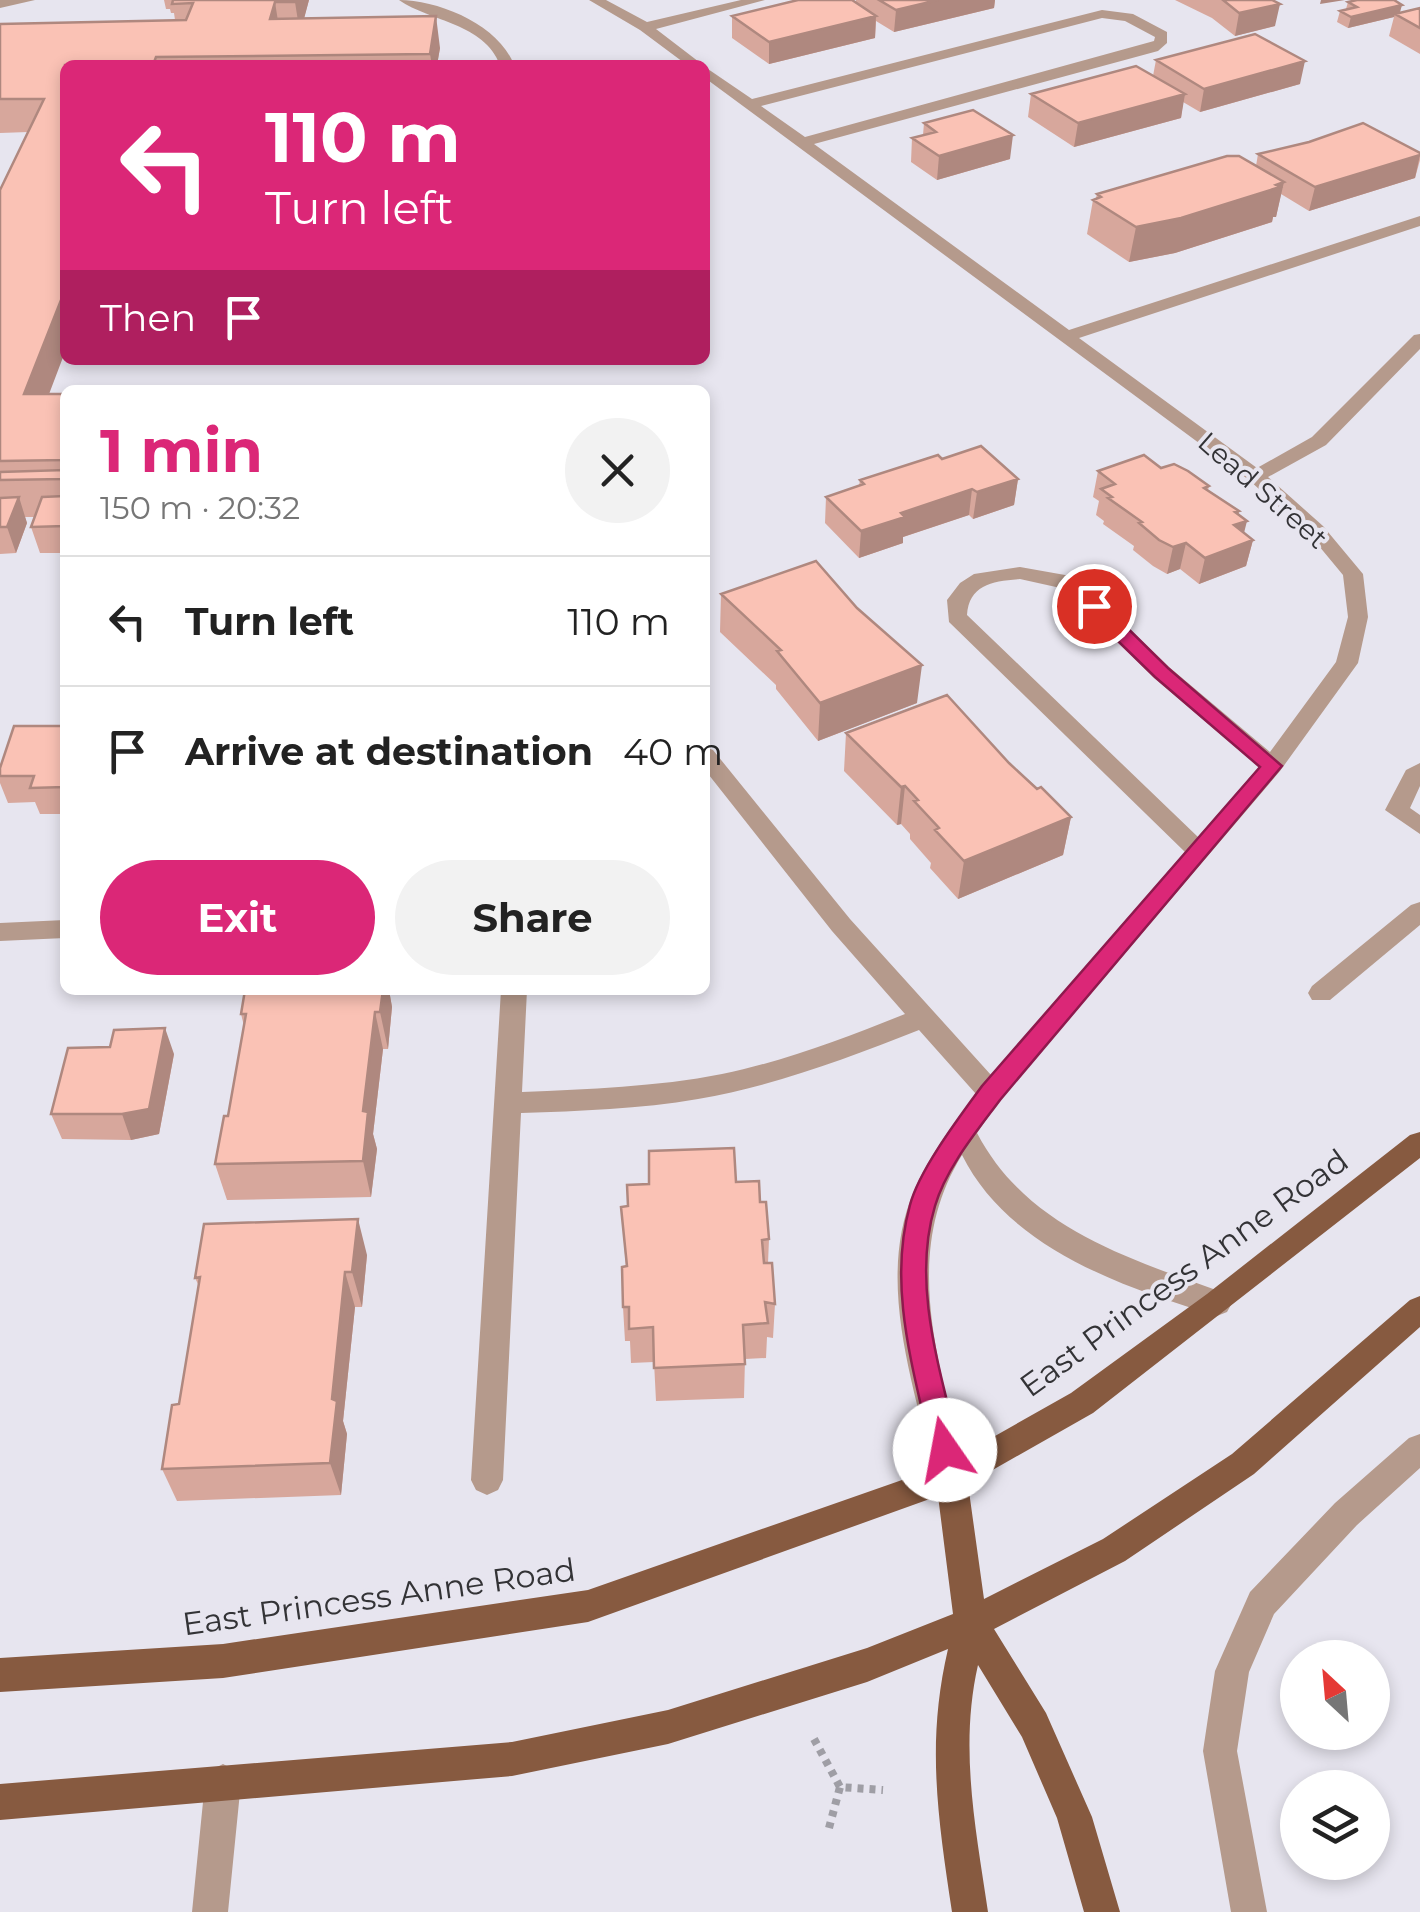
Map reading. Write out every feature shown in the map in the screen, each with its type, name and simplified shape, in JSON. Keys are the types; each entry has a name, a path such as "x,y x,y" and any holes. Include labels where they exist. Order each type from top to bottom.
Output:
{"main road":[{"name":"East Princess Anne Road","path":"0,1675 223,1661 588,1606 950,1477 1082,1403 1420,1144"},
{"path":"0,1802 512,1759 668,1728 867,1665 971,1623 1114,1550 1243,1464 1420,1309"},
{"path":"950,1477 971,1623 954,1691 951,1784 970,1912"},
{"path":"971,1623 1042,1741 1074,1818 1102,1912"}],"street":[{"path":"0,4 28,0"},
{"path":"406,0 482,33 497,43 505,60"},
{"path":"596,0 644,27 689,60"},
{"path":"644,27 758,0"},
{"path":"750,104 1102,14 1128,16 1162,34 1160,43 1153,48 802,143"},
{"name":"Lead Street","path":"710,75 1256,476 1316,530 1352,574 1358,617 1346,663 1272,766 991,1093 963,1131 923,1203 913,1266 916,1319 950,1477"},
{"path":"1068,336 1420,221"},
{"path":"1256,476 1286,463 1319,441 1420,339"},
{"path":"1199,852 956,616 954,604 960,592 976,581 1004,573 1056,576 1072,584 1162,672 1272,766"},
{"path":"710,761 840,925 991,1093"},
{"path":"1420,771 1414,775 1397,810 1420,826"},
{"path":"1321,992 1420,911"},
{"path":"0,932 60,930"},
{"path":"487,1480 514,995"},
{"path":"509,1102 617,1099 723,1084 823,1058 922,1018"},
{"path":"963,1131 974,1160 1022,1209 1082,1251 1151,1284 1217,1303"},
{"path":"1249,1912 1220,1751 1232,1670 1262,1602 1346,1514 1420,1448"},
{"path":"210,1912 223,1782"}],"path":[{"path":"814,1739 840,1787 829,1828"},
{"path":"840,1787 883,1790"}],"building":[{"path":"173,0 295,0 275,2 270,19 436,16 430,54 60,60 60,303 24,394 60,394 60,460 0,461 0,190 44,99 0,99 0,24 186,20 193,3 172,4"},
{"path":"798,0 852,0 876,16 769,42 732,16"},
{"path":"879,0 938,0 896,10"},
{"path":"1223,0 1272,0 1280,4 1239,13"},
{"path":"1394,0 1402,5 1351,17 1340,11 1357,7 1348,2"},
{"path":"1420,8 1420,28 1395,14"},
{"path":"1255,34 1305,61 1204,89 1156,60"},
{"path":"1136,66 1185,94 1078,123 1031,94"},
{"path":"973,110 1013,135 939,156 912,138 936,132 924,123"},
{"path":"1363,123 1420,155 1315,187 1258,154 1309,142"},
{"path":"1227,156 1239,156 1284,182 1276,185 1280,187 1181,218 1136,227 1093,200 1101,197 1097,194"},
{"path":"981,446 1018,479 977,492 972,489 861,531 826,497 864,484 860,480"},
{"path":"1144,455 1161,468 1174,464 1209,486 1204,488 1239,511 1235,512 1247,521 1234,525 1253,540 1205,558 1186,543 1173,547 1159,540 1101,489 1115,484 1098,471"},
{"path":"60,470 60,479 0,480 0,472"},
{"path":"60,496 60,526 31,527 42,497"},
{"path":"19,497 7,527 0,527 0,498"},
{"path":"816,561 857,608 922,665 820,703 777,651 781,650 721,594"},
{"path":"947,695 1009,763 1071,817 964,861 935,830 939,828 914,801 918,800 846,733"},
{"path":"14,726 60,726 60,787 30,788 34,776 0,776"},
{"path":"244,995 382,995 380,1012 375,1012 363,1111 368,1112 363,1161 215,1164 224,1116 228,1116 246,1014 241,1014"},
{"path":"165,1028 149,1109 122,1114 51,1114 68,1048 110,1047 114,1030"},
{"path":"734,1148 736,1182 759,1181 760,1202 766,1202 769,1239 762,1240 764,1263 772,1263 775,1304 765,1302 768,1323 743,1325 745,1364 654,1368 653,1327 629,1329 629,1307 623,1307 622,1267 627,1266 621,1207 628,1206 627,1185 649,1184 649,1151"},
{"path":"358,1219 352,1272 345,1272 332,1399 337,1401 330,1463 162,1469 172,1405 179,1404 200,1277 195,1278 204,1224"}],"route":[{"path":"945,1450 916,1319 913,1266 923,1203 963,1131 991,1093 1272,766 1162,672 1094,606"}]}
